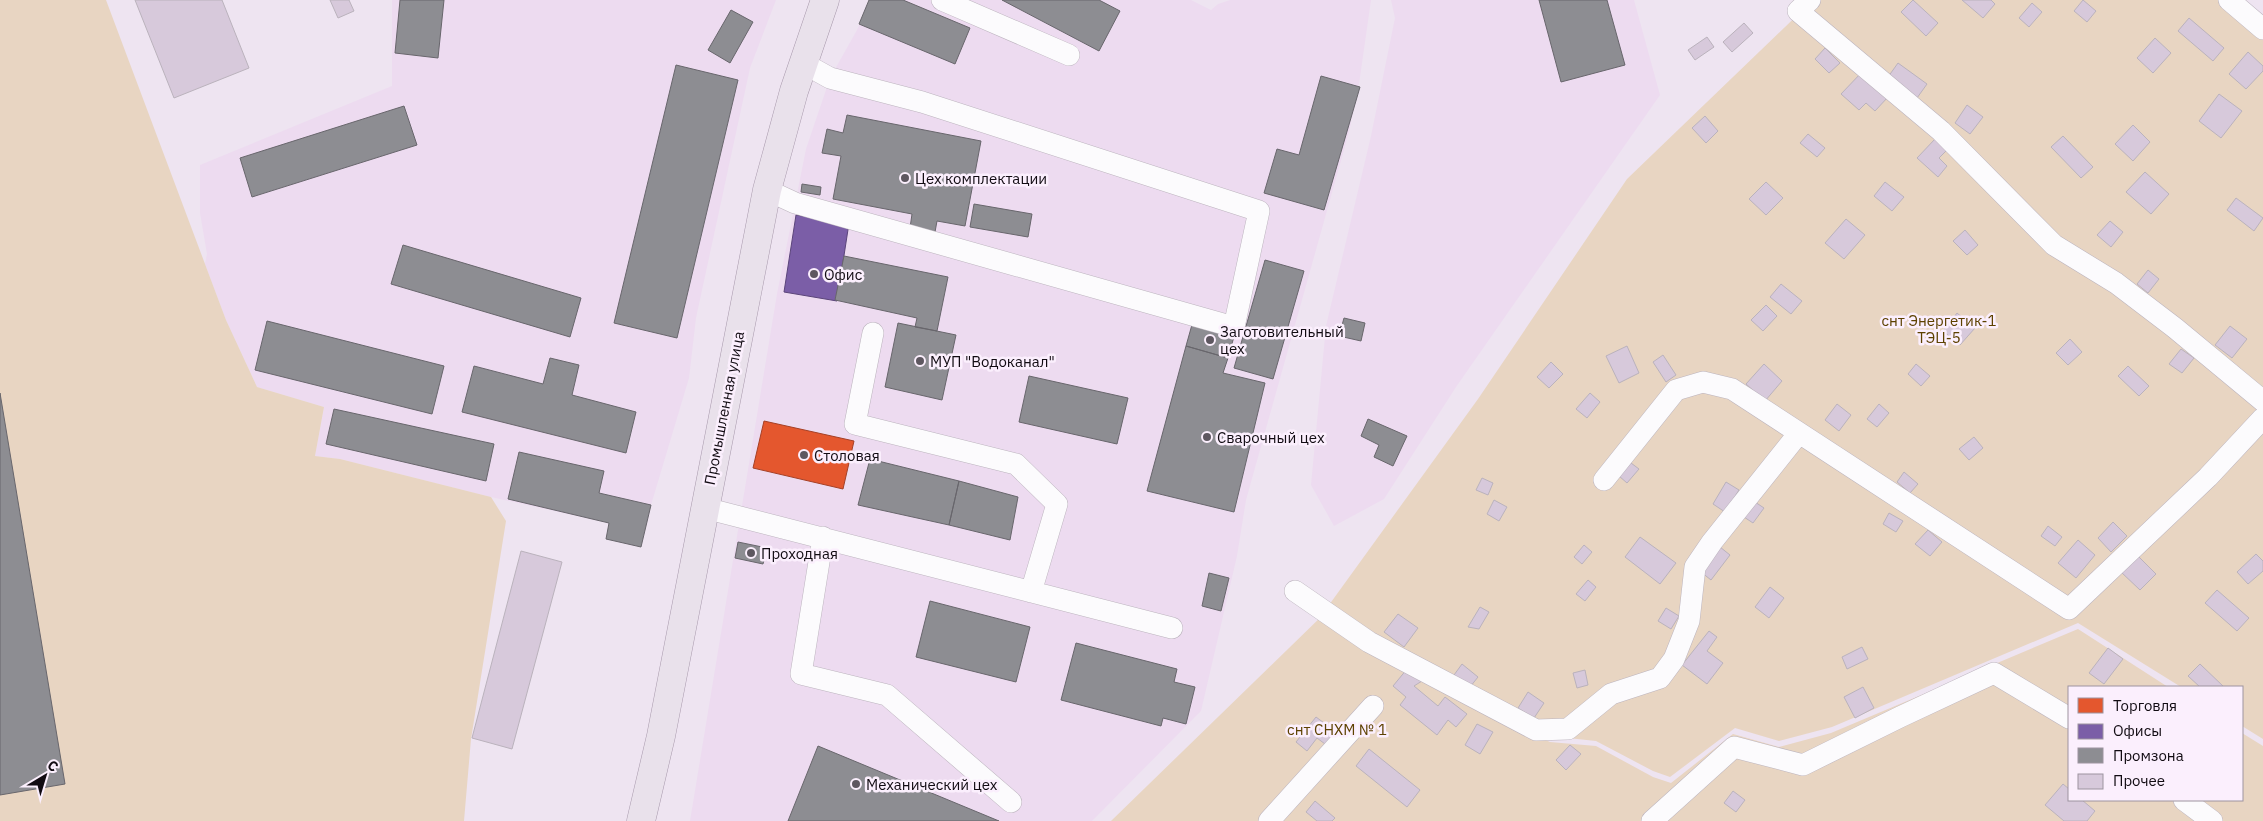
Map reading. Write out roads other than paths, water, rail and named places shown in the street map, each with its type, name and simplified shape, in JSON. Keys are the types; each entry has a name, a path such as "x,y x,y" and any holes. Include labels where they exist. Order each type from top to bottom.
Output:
{"main road":[{"name":"Промышленная улица","path":"641,821 661,736 767,190 803,63 825,0"}],"lane":[{"path":"942,0 1069,55"},
{"path":"1810,0 1798,12 1941,131 2054,245 2116,283 2175,328 2263,401"},
{"path":"2230,0 2263,29"},
{"path":"767,190 795,203 1234,327 1258,211 922,102 830,78 803,63"},
{"path":"873,332 855,424 1016,464 1056,504 1031,592"},
{"path":"1604,480 1676,390 1703,382 1732,389 2068,609 2208,477 2263,418"},
{"path":"1295,591 1369,642 1536,730 1568,729 1611,694 1660,678 1674,659 1689,621 1695,567 1712,542 1799,433"},
{"path":"705,508 1172,628"},
{"path":"822,537 801,674 887,695 1011,802"},
{"path":"1652,821 1734,747 1803,766 1900,716 1994,673 2068,717"},
{"path":"1268,821 1373,706"},
{"path":"2185,801 2212,821"}],"place":[{"name":"Цех комплектации","path":"905,178"},
{"name":"Офис","path":"814,274"},
{"name":"Заготовительный цех","path":"1210,340"},
{"name":"МУП \"Водоканал\"","path":"920,361"},
{"name":"Сварочный цех","path":"1207,437"},
{"name":"Столовая","path":"804,455"},
{"name":"Проходная","path":"751,553"},
{"name":"Механический цех","path":"856,784"}],"park label":[{"name":"снт Энергетик-1 ТЭЦ-5","path":"1939,328"},
{"name":"снт СНХМ № 1","path":"1337,729"}]}
